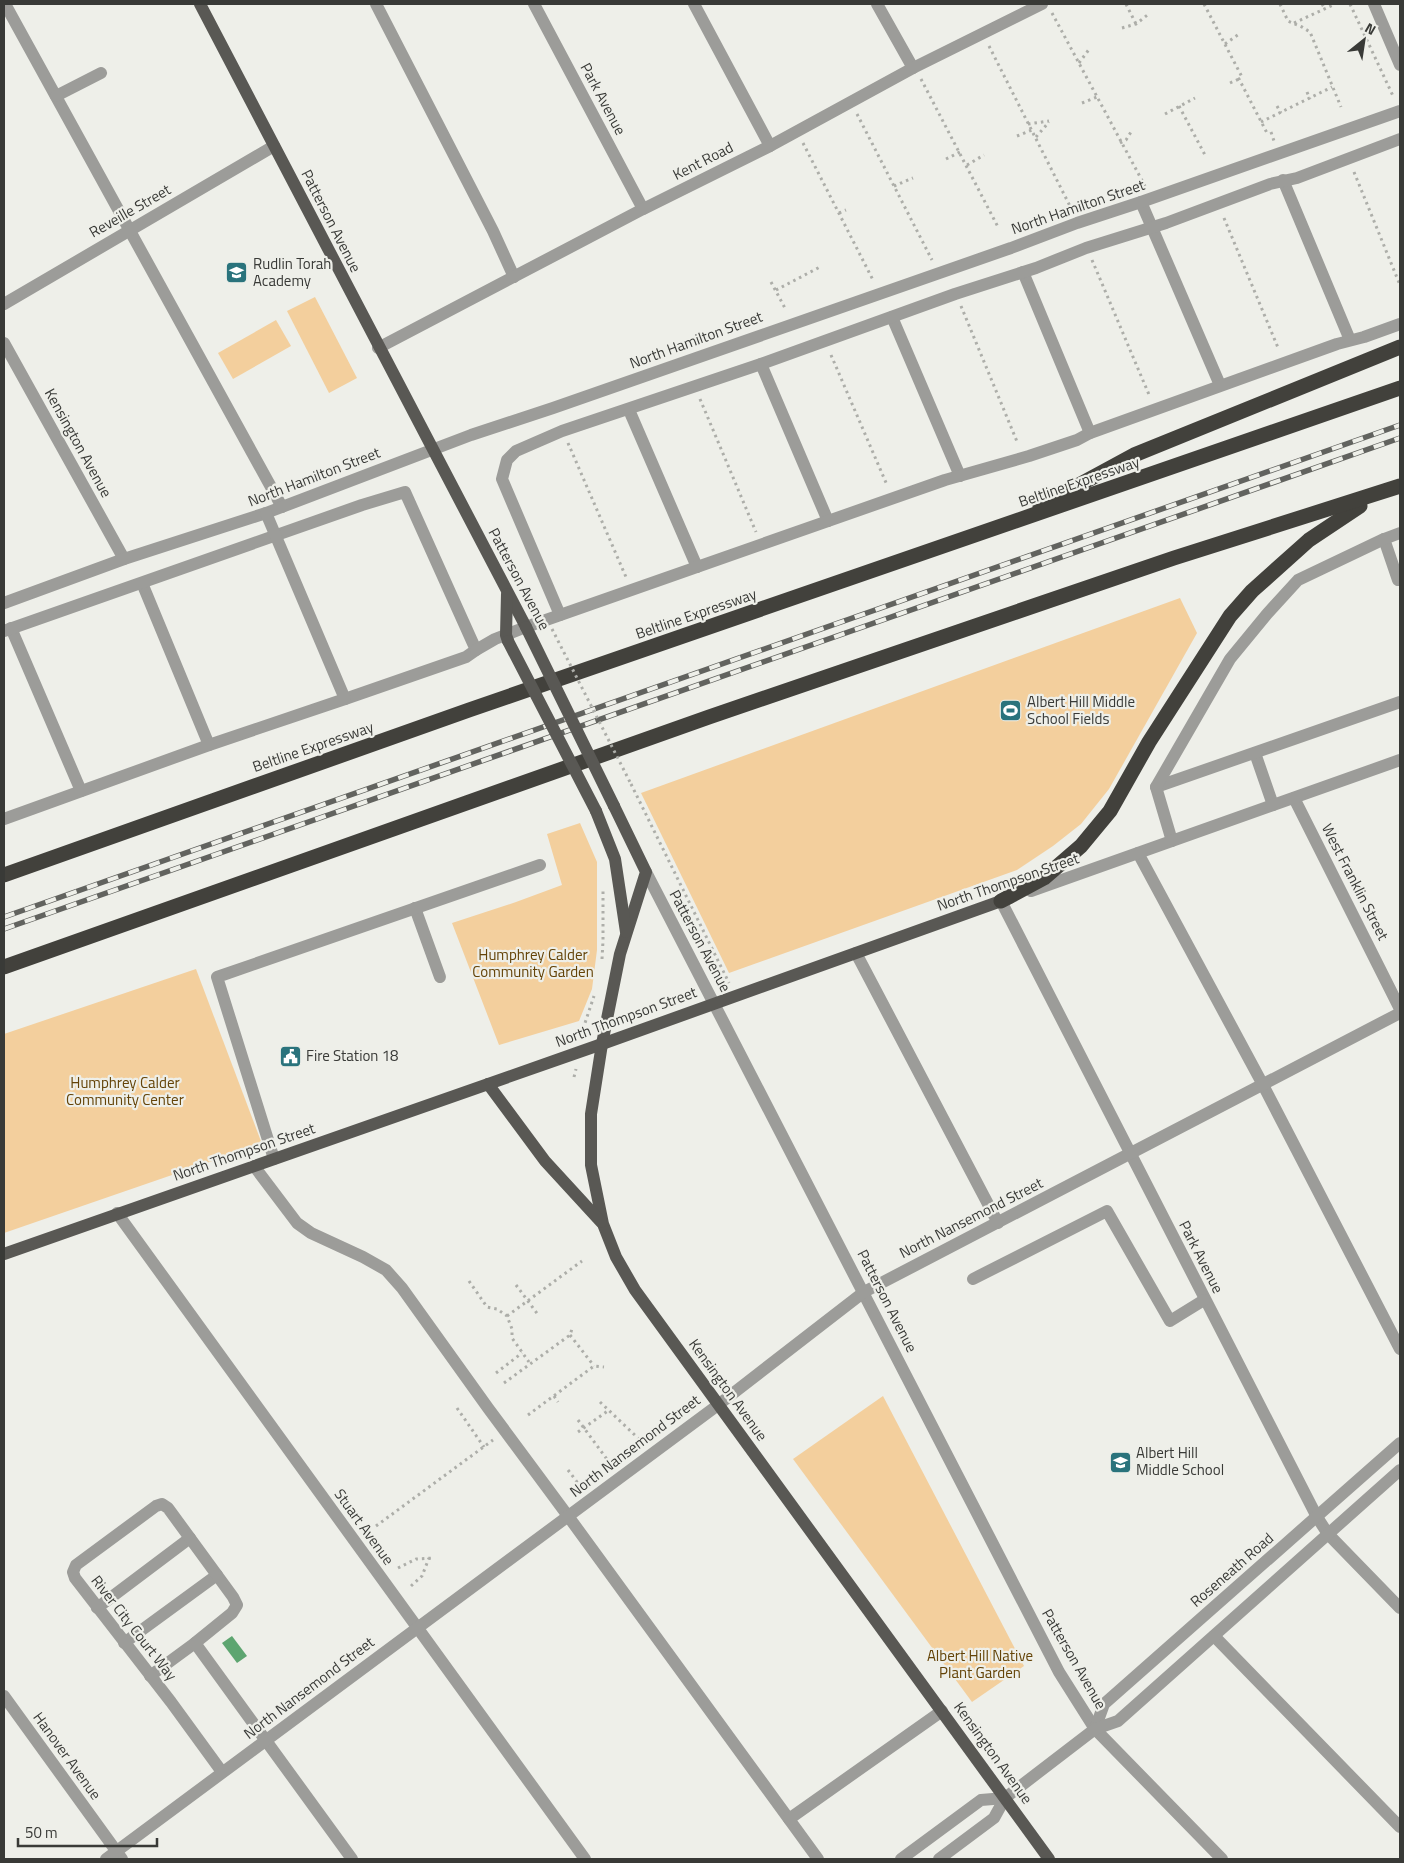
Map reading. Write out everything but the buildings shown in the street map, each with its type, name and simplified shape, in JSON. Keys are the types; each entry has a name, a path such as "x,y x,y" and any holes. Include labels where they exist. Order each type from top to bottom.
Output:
{"highway":[{"path":"999,528 1134,455 1400,347"},
{"name":"Beltline Expressway","path":"4,875 469,710 1400,388"},
{"path":"4,967 709,717 1174,558 1400,486"},
{"path":"1001,901 1044,878 1081,846 1110,811 1149,742 1230,616 1252,591 1308,540 1382,493"}],"main road":[{"name":"Patterson Avenue","path":"200,4 378,348 526,627 646,872"},
{"path":"507,592 507,638 596,812 615,859 626,934"},
{"name":"Kensington Avenue","path":"646,872 620,954 602,1044 592,1114 590,1166 603,1224 616,1257 635,1290 1049,1859"},
{"name":"North Thompson Street","path":"4,1254 602,1044 1001,901"},
{"path":"488,1084 545,1160 603,1224"}],"street":[{"path":"6,4 282,507"},
{"path":"376,4 493,231 514,277"},
{"name":"Park Avenue","path":"534,4 643,209"},
{"path":"694,4 770,146"},
{"path":"877,4 913,68"},
{"path":"1374,4 1400,65"},
{"name":"Kent Road","path":"378,348 643,209 770,146 913,68 1046,7"},
{"path":"56,96 101,73"},
{"name":"North Hamilton Street","path":"4,603 124,559 266,513 471,435 563,405 1400,111"},
{"path":"560,615 502,479 507,460 516,451 562,431 629,410 1283,180 1297,178 1400,139"},
{"name":"Reveille Street","path":"4,304 274,146"},
{"path":"1283,180 1350,340"},
{"path":"1142,202 1220,386"},
{"path":"1023,272 1090,433"},
{"path":"892,317 960,476"},
{"path":"4,820 209,745 466,657 476,650 507,638 526,627 945,480 1077,440 1090,433 1220,386 1400,324"},
{"name":"Kensington Avenue","path":"4,343 124,559"},
{"path":"761,364 828,521"},
{"path":"629,410 697,567"},
{"path":"82,792 8,630 362,505 404,492 476,650"},
{"path":"266,513 345,699"},
{"path":"1172,841 1156,788 1230,659 1298,580 1384,538 1400,533"},
{"path":"1384,538 1398,580"},
{"path":"142,583 209,745"},
{"path":"1156,788 1400,702"},
{"path":"1255,753 1273,805"},
{"name":"North Thompson Street","path":"1001,901 1400,760"},
{"name":"West Franklin Street","path":"1294,798 1400,1009"},
{"path":"1138,853 1262,1083 1400,1349"},
{"path":"274,1158 217,976 540,865"},
{"name":"Patterson Avenue","path":"646,872 1059,1672 1095,1729 1222,1859"},
{"name":"Park Avenue","path":"1001,901 1129,1154 1317,1517 1328,1534 1400,1608"},
{"path":"415,908 440,977"},
{"path":"856,953 998,1223"},
{"name":"North Nansemond Street","path":"106,1859 119,1855 222,1772 718,1405 864,1292 1262,1083 1400,1013"},
{"path":"254,1166 297,1223 311,1233 386,1270 402,1288 818,1859"},
{"path":"972,1279 1107,1211 1170,1321 1204,1300"},
{"name":"Stuart Avenue","path":"117,1214 585,1859"},
{"name":"Roseneath Road","path":"1095,1729 1104,1704 1400,1443"},
{"path":"939,1859 994,1818 1005,1798 1095,1729 1118,1721 1400,1470"},
{"name":"River City Court Way","path":"195,1643 232,1613 237,1605 168,1508 162,1504 156,1506 76,1565 73,1572 75,1578 97,1608 222,1772"},
{"path":"97,1608 190,1538"},
{"path":"124,1643 217,1575"},
{"path":"1214,1636 1400,1827"},
{"path":"150,1676 195,1643 352,1859"},
{"name":"Hanover Avenue","path":"4,1696 119,1855"},
{"path":"789,1819 942,1711"},
{"path":"901,1859 981,1800 1005,1798"}],"path":[{"path":"1126,4 1136,24"},
{"path":"1204,4 1242,77 1230,83"},
{"path":"1280,4 1288,22 1294,23 1310,32 1341,107"},
{"path":"1322,4 1324,9"},
{"path":"1294,23 1335,4"},
{"path":"1350,4 1393,95"},
{"path":"1046,7 1143,184"},
{"path":"1122,28 1136,24 1150,13"},
{"path":"1225,44 1239,34"},
{"path":"987,44 1071,209"},
{"path":"1078,64 1090,48"},
{"path":"921,79 998,227"},
{"path":"1239,79 1261,122 1273,137"},
{"path":"1261,122 1332,87"},
{"path":"1307,92 1310,99"},
{"path":"1082,103 1097,97"},
{"path":"1165,114 1195,98"},
{"path":"1179,106 1205,155"},
{"path":"1277,106 1281,113"},
{"path":"856,113 931,258"},
{"path":"1028,124 1049,121 1036,137"},
{"path":"1017,136 1032,130"},
{"path":"1120,143 1126,140 1131,132"},
{"path":"802,141 872,278"},
{"path":"946,159 960,152"},
{"path":"967,165 984,155"},
{"path":"1353,171 1400,285"},
{"path":"894,186 913,178"},
{"path":"839,214 846,210"},
{"path":"1223,217 1280,350"},
{"path":"1093,263 1150,397"},
{"path":"776,290 820,267"},
{"path":"771,282 785,309"},
{"path":"962,309 1018,443"},
{"path":"831,356 889,489"},
{"path":"701,402 757,535"},
{"path":"570,448 628,580"},
{"path":"552,629 736,995"},
{"path":"601,968 603,882"},
{"path":"574,1078 582,1029 596,993"},
{"path":"507,1316 582,1261"},
{"path":"469,1281 488,1307 497,1309 507,1316 512,1329 512,1338 529,1362"},
{"path":"516,1285 539,1316"},
{"path":"504,1383 570,1335 573,1326"},
{"path":"570,1335 594,1366"},
{"path":"496,1372 522,1353"},
{"path":"528,1415 594,1366 604,1367"},
{"path":"554,1396 558,1402"},
{"path":"600,1402 639,1439"},
{"path":"457,1408 484,1447"},
{"path":"578,1432 609,1410"},
{"path":"578,1420 609,1462"},
{"path":"376,1526 498,1437"},
{"path":"568,1470 580,1486"},
{"path":"398,1568 416,1559 432,1558 422,1576 410,1586"}],"green space":[{"path":"315,297 357,378 329,393 287,311"},
{"path":"276,320 291,346 233,379 218,353"},
{"name":"Albert Hill Middle School Fields","path":"1180,598 1197,633 1109,789 1081,824 1053,846 1017,870 729,973 641,793"},
{"name":"Humphrey Calder Community Garden","path":"580,823 597,862 597,950 592,989 579,1021 499,1045 452,923 562,885 547,834"},
{"name":"Humphrey Calder Community Center","path":"196,969 262,1144 4,1233 4,1034"},
{"name":"Albert Hill Native Plant Garden","path":"883,1396 1024,1666 972,1702 793,1459"}],"shaded area":[{"path":"232,1636 247,1656 237,1663 222,1643"}],"railway":[{"path":"4,917 1400,425"},
{"path":"4,929 1400,438"}],"place":[{"name":"Rudlin Torah Academy","path":"237,273"},
{"name":"Albert Hill Middle School Fields","path":"1011,711"},
{"name":"Fire Station 18","path":"290,1056"},
{"name":"Albert Hill Middle School","path":"1120,1462"}]}
